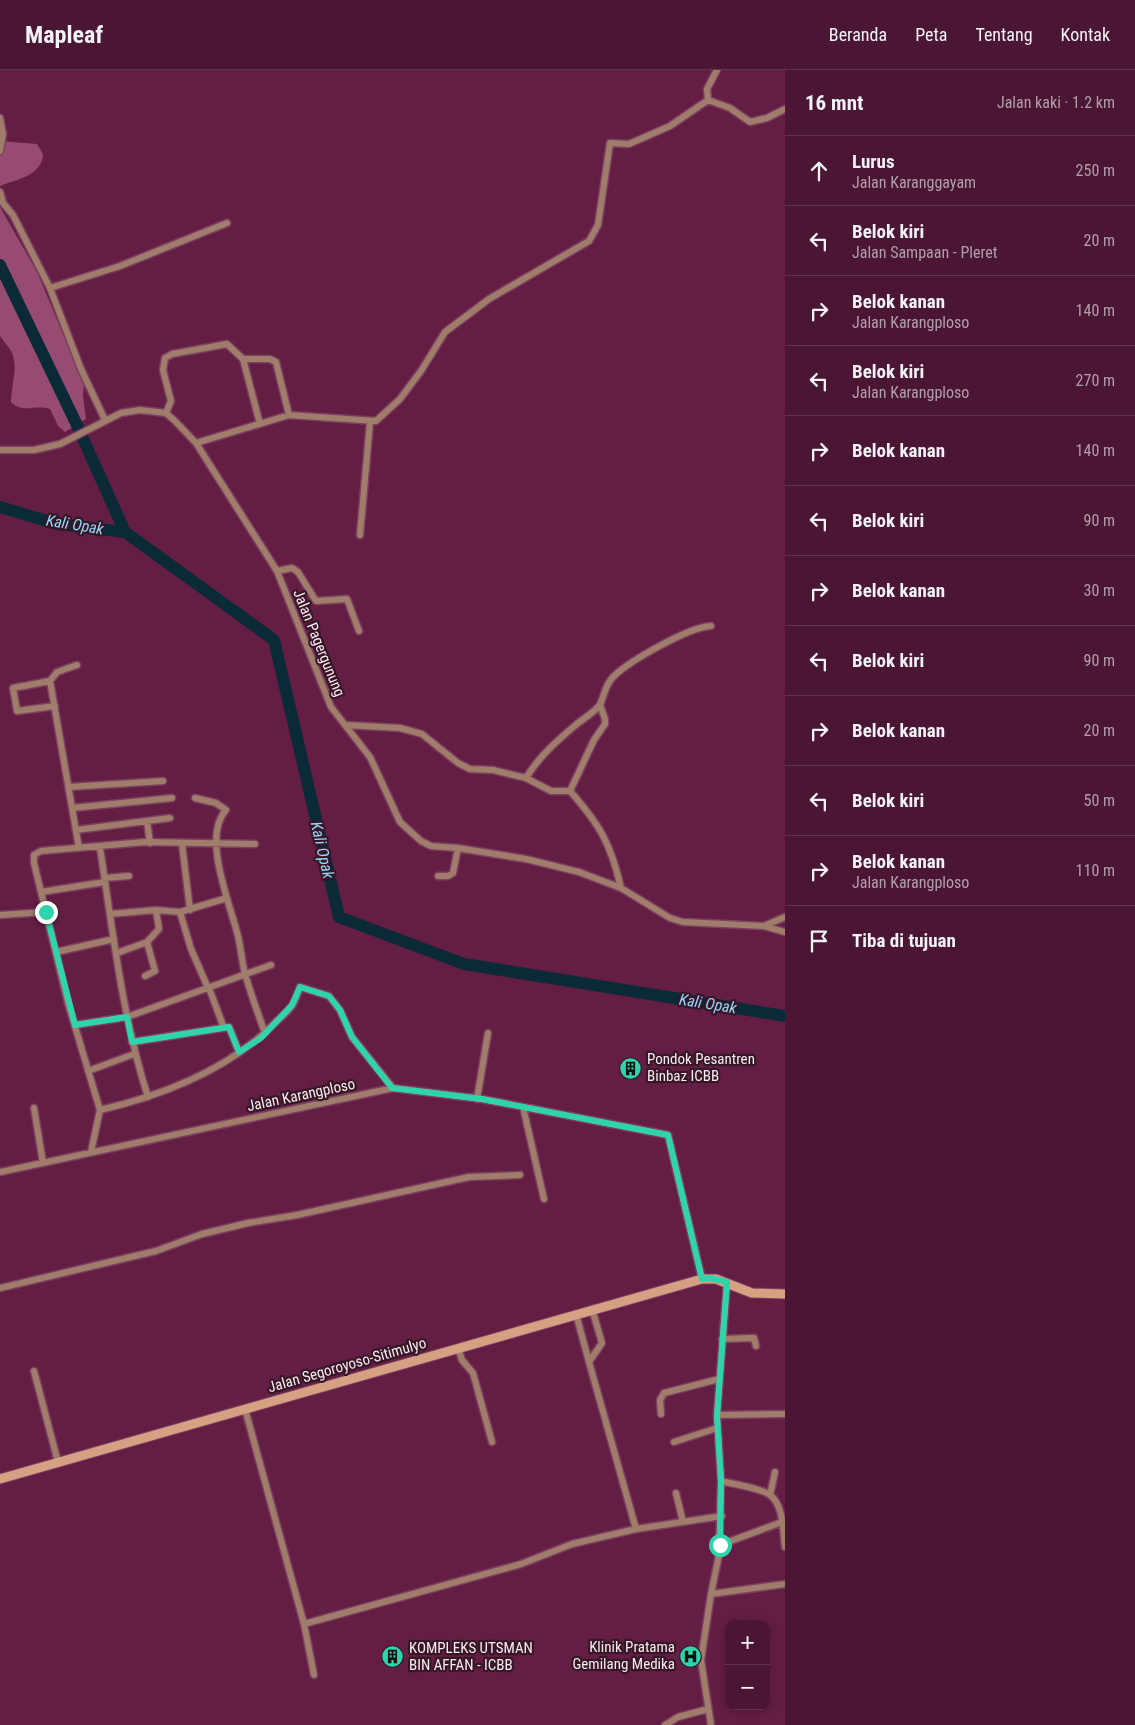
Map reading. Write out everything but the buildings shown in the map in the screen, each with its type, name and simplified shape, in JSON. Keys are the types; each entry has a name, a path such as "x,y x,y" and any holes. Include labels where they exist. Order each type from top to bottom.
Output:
{"main road":[{"path":"702,1279 710,1278 727,1282 752,1293 785,1294"},
{"name":"Jalan Segoroyoso-Sitimulyo","path":"0,1479 702,1279"}],"street":[{"path":"708,100 707,88 717,70"},
{"path":"708,100 730,108 750,122 767,118 785,110"},
{"path":"196,443 289,415 370,422 381,418 400,399 421,372 445,332 489,299 588,241 598,225 610,143 629,144 670,126 708,100"},
{"path":"0,118 3,134 0,151"},
{"path":"0,192 3,203 12,215 50,288 81,369 106,420"},
{"path":"50,288 120,266 227,223"},
{"path":"0,450 34,450 60,444 120,413 140,410 166,413 171,401 163,370 165,358 172,354 227,344 243,359 260,424"},
{"path":"243,359 270,359 276,362 289,415"},
{"name":"Jalan Pagergunung","path":"166,413 196,443 277,571 332,707 370,757 400,822 413,836 431,846 458,848 526,859 579,872 621,888 670,918 677,920 764,926 785,916"},
{"path":"360,535 370,422"},
{"path":"277,571 292,568 298,572 316,601 347,599 359,632"},
{"path":"570,791 594,740 605,724 600,705 602,694 613,676 663,645 701,627 712,626"},
{"path":"55,706 19,711 16,708 12,689 15,686 50,681 57,672 77,665"},
{"path":"50,681 79,848"},
{"path":"526,778 536,761 547,749 600,705"},
{"path":"346,725 400,728 422,734 458,763 470,769 493,770 526,778 551,791 570,791"},
{"path":"69,788 163,781"},
{"path":"570,791 597,824 609,844 621,888"},
{"path":"72,808 172,798"},
{"path":"194,798 216,803 226,810 220,819 217,844 219,867 238,937 245,973 265,1033"},
{"path":"76,830 170,818"},
{"path":"147,821 150,842"},
{"path":"91,1152 100,1110 56,952 34,855 41,851 100,848 150,842 255,844"},
{"path":"182,844 190,910"},
{"path":"100,848 134,1054 148,1097"},
{"path":"438,876 448,876 453,873 458,848"},
{"path":"42,892 129,876"},
{"path":"110,914 156,910 180,912 227,898"},
{"path":"117,953 147,942 159,929 156,910"},
{"path":"0,916 46,912"},
{"path":"180,912 191,949 224,1028"},
{"path":"764,926 785,932"},
{"path":"56,952 114,940"},
{"path":"145,976 155,971 147,942"},
{"path":"75,1025 127,1017 245,973 272,965"},
{"path":"100,1110 148,1097 179,1086 239,1052 265,1033 292,1005 300,987 318,991 329,996 340,1010 352,1037 392,1088"},
{"path":"132,1042 229,1027 239,1052"},
{"path":"477,1099 488,1033"},
{"path":"88,1071 134,1054"},
{"name":"Jalan Karangploso","path":"0,1172 392,1088 523,1106 668,1135 702,1279"},
{"path":"523,1106 544,1199"},
{"path":"34,1108 42,1162"},
{"path":"0,1288 156,1251 202,1234 248,1223 298,1215 469,1177 520,1175"},
{"path":"711,1725 701,1660 720,1545 722,1516 717,1416 727,1282"},
{"path":"589,1362 602,1343 592,1309"},
{"path":"576,1314 636,1530"},
{"path":"722,1339 754,1338 756,1346"},
{"path":"458,1348 462,1360 473,1373 492,1442"},
{"path":"34,1371 58,1462"},
{"path":"661,1414 660,1400 664,1393 719,1379"},
{"path":"245,1409 304,1624 314,1675"},
{"path":"717,1416 785,1414"},
{"path":"674,1442 717,1428"},
{"path":"770,1495 775,1472"},
{"path":"721,1481 770,1495 776,1502 783,1519 785,1547"},
{"path":"676,1493 682,1522"},
{"path":"304,1624 521,1564 572,1544 636,1530 722,1516"},
{"path":"720,1545 783,1519"},
{"path":"711,1594 785,1584"},
{"path":"665,1725 678,1717 708,1709"}],"shaded area":[{"path":"0,141 37,144 43,154 42,161 28,176 0,186"},
{"path":"0,207 37,272 84,384 83,396 86,419 65,432 58,426 50,409 40,407 24,408 15,406 11,402 14,363 11,351 0,335"}],"waterway":[{"path":"0,265 76,423 125,532"},
{"name":"Kali Opak","path":"0,507 57,524 125,532 274,640 339,917 464,964 785,1016"}],"place":[{"name":"Pondok Pesantren Binbaz ICBB","path":"631,1068"},
{"name":"Klinik Pratama Gemilang Medika","path":"691,1656"},
{"name":"KOMPLEKS UTSMAN BIN AFFAN - ICBB","path":"393,1657"}],"route":[{"path":"46,912 75,1025 104,1019 127,1017 132,1042 229,1027 239,1052 261,1038 292,1005 300,987 318,991 329,996 340,1010 352,1037 392,1088 482,1099 623,1128 668,1135 702,1279 710,1278 727,1282 717,1416 722,1516 720,1545"}]}
